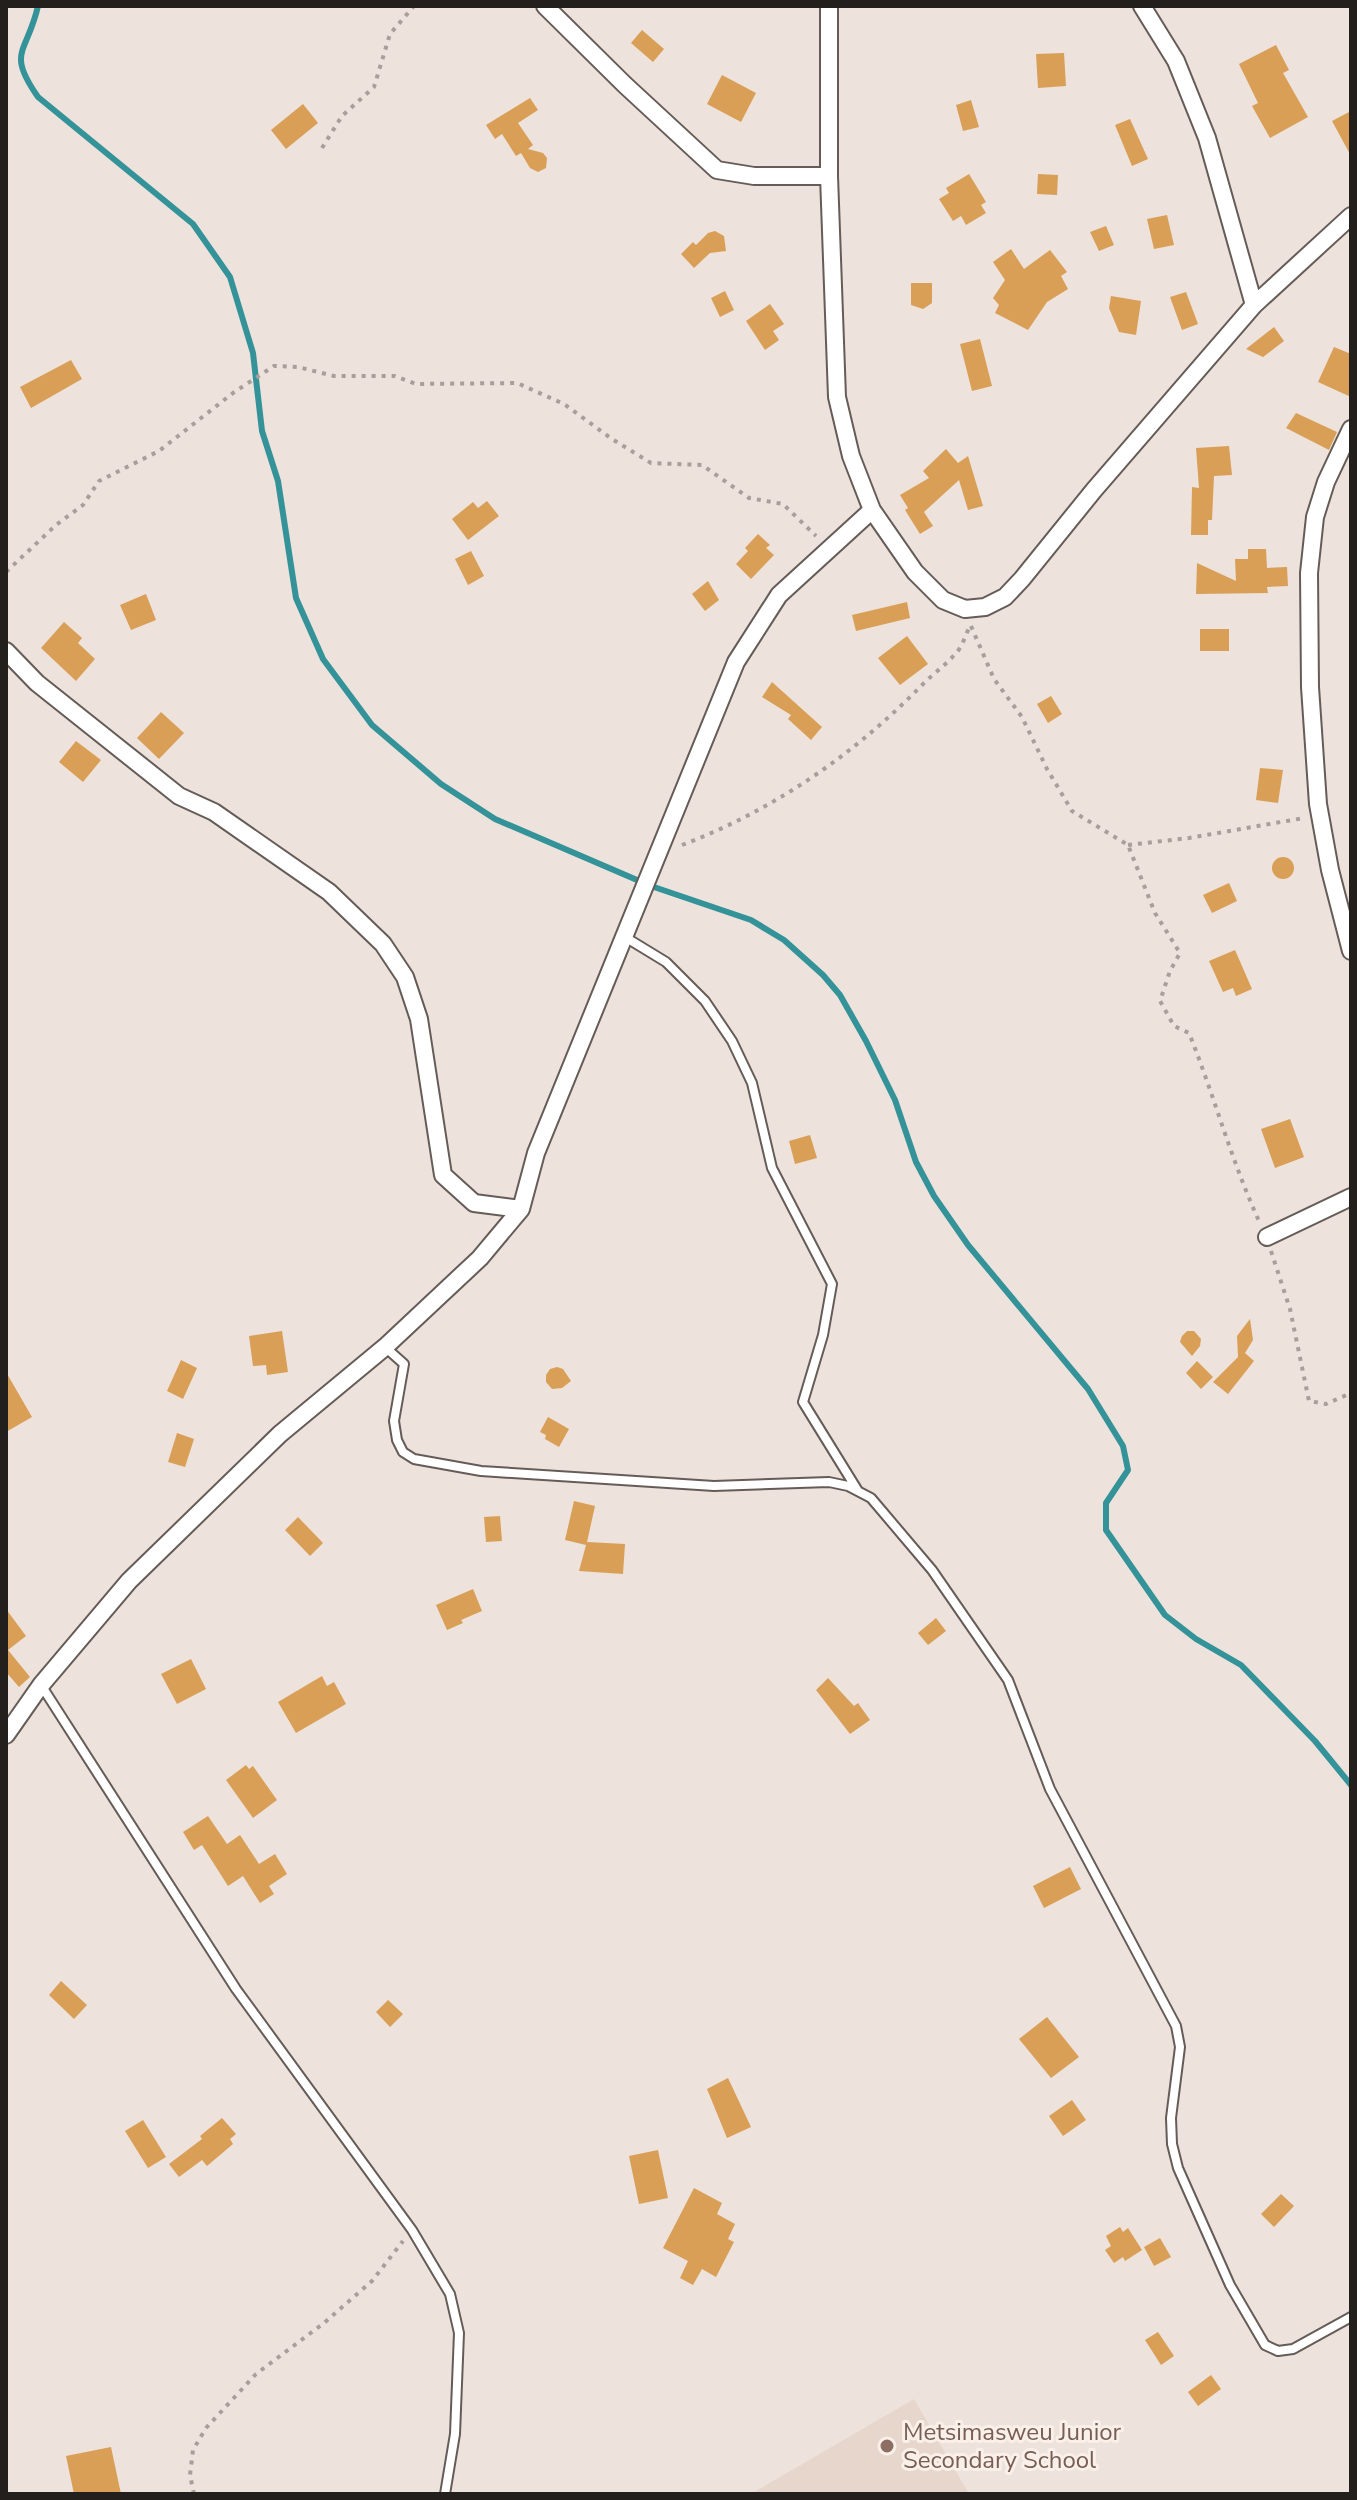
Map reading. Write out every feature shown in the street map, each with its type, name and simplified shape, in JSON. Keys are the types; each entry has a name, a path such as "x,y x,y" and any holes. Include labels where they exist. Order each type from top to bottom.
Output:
{"street":[{"path":"545,6 717,170 754,176 829,176"},
{"path":"829,6 829,176 837,397 851,456 872,510 915,572 943,600 968,617 1005,597 1254,305 1351,216"},
{"path":"1142,6 1176,61 1207,138 1254,305"},
{"path":"1351,429 1326,482 1315,517 1309,573 1310,687 1320,815 1330,870 1351,951"},
{"path":"6,1735 41,1685 129,1581 280,1434 385,1347 480,1258 521,1209 536,1153 736,662 779,595 872,510"},
{"path":"6,651 37,683 179,796 214,812 281,857 329,892 383,944 405,977 419,1019 443,1175 474,1203 521,1209"},
{"path":"1267,1237 1351,1197"}],"lane":[{"path":"628,929 705,1001 732,1041 752,1083 772,1168 832,1284 823,1335 803,1402 858,1492"},
{"path":"385,1347 404,1364 394,1421 397,1440 403,1452 414,1459 481,1471 714,1486 829,1482 848,1486 871,1498 932,1570 1008,1680 1050,1789 1176,2026 1180,2047 1171,2118 1172,2144 1178,2168 1230,2285 1265,2345 1278,2351 1293,2349 1351,2317"},
{"path":"41,1685 236,1989 412,2230 450,2294 459,2333 455,2434 445,2494"}],"path":[{"path":"322,148 342,116 374,87 390,34 414,6"},
{"path":"6,572 56,525 83,505 99,481 159,451 256,376 274,366 298,367 334,376 395,376 416,384 517,383 564,404 651,463 702,465 749,498 783,504 829,549"},
{"path":"968,617 994,679 1022,717 1072,811 1128,845 1155,913 1180,953 1160,1001 1174,1026 1189,1033 1207,1077 1239,1178 1267,1237 1290,1309 1309,1401 1326,1404 1351,1393"},
{"path":"661,850 731,826 806,783 897,710 957,653 968,617"},
{"path":"1128,845 1189,838 1320,815"},
{"path":"194,2494 190,2475 193,2450 206,2428 256,2374 324,2323 372,2281 412,2230"}],"shaded area":[{"name":"Metsimasweu Junior Secondary School","path":"914,2399 969,2494 751,2494"}],"building":[{"path":"642,30 664,49 653,62 631,43"},
{"path":"1276,45 1289,70 1283,73 1308,117 1270,138 1252,106 1258,103 1239,64"},
{"path":"1064,53 1066,86 1038,88 1036,54"},
{"path":"722,75 756,93 741,122 707,104"},
{"path":"530,98 538,110 518,123 533,145 528,149 543,153 547,158 546,168 538,172 530,168 521,153 516,156 502,134 495,139 486,125"},
{"path":"971,100 979,127 963,131 956,105"},
{"path":"303,104 318,123 286,149 271,130"},
{"path":"1351,111 1351,156 1332,121"},
{"path":"1130,119 1148,159 1132,166 1115,125"},
{"path":"969,174 986,202 981,205 986,213 966,225 961,216 953,221 939,199 949,193 946,188"},
{"path":"1038,174 1058,175 1057,195 1037,194"},
{"path":"1167,215 1174,245 1154,249 1147,219"},
{"path":"1106,226 1114,245 1099,251 1090,232"},
{"path":"715,231 724,236 726,251 710,253 694,268 681,254 693,242 696,245 708,233"},
{"path":"1011,249 1024,269 1050,250 1067,272 1061,276 1068,289 1047,302 1028,330 995,313 999,305 993,298 1005,280 993,262"},
{"path":"911,283 932,283 932,303 923,309 911,305"},
{"path":"725,291 734,310 720,317 711,298"},
{"path":"1186,292 1198,324 1182,330 1170,297"},
{"path":"1111,296 1141,301 1136,335 1119,332 1109,308"},
{"path":"770,304 784,324 773,331 779,340 765,350 746,321"},
{"path":"1274,327 1284,341 1263,357 1246,349"},
{"path":"980,339 992,386 972,391 960,344"},
{"path":"1334,347 1351,354 1351,397 1318,382"},
{"path":"71,360 82,379 31,408 20,387"},
{"path":"1296,413 1337,432 1329,450 1286,428"},
{"path":"1229,446 1232,475 1214,476 1212,520 1208,520 1208,535 1191,535 1192,487 1199,488 1196,448"},
{"path":"946,449 958,463 968,456 983,506 968,510 959,480 924,512 933,526 920,534 900,495 929,478 923,471"},
{"path":"487,501 499,516 468,540 452,519 473,502 478,508"},
{"path":"758,534 770,545 766,548 774,555 751,579 736,564"},
{"path":"1248,549 1266,549 1267,568 1287,567 1288,586 1267,587 1268,593 1196,594 1197,563 1236,581 1235,559 1248,559"},
{"path":"471,551 484,576 468,585 455,559"},
{"path":"708,581 719,600 705,611 692,594"},
{"path":"146,594 156,620 131,630 120,605"},
{"path":"907,602 910,618 856,631 852,615"},
{"path":"64,622 82,638 78,643 95,659 76,681 41,648"},
{"path":"1200,629 1229,629 1229,651 1200,651"},
{"path":"907,636 928,664 900,685 878,658"},
{"path":"772,682 822,727 811,740 788,719 791,715 762,697"},
{"path":"1051,696 1062,714 1048,723 1037,704"},
{"path":"161,712 184,733 159,759 137,738"},
{"path":"76,741 101,760 83,782 59,762"},
{"path":"1260,768 1283,770 1278,803 1256,800"},
{"path":"1283,857 1294,868 1283,879 1272,868"},
{"path":"1229,883 1237,901 1212,913 1203,895"},
{"path":"1235,950 1252,989 1236,996 1233,988 1223,992 1209,961"},
{"path":"1290,1119 1304,1157 1275,1168 1261,1129"},
{"path":"810,1135 817,1158 795,1164 789,1141"},
{"path":"1250,1319 1253,1340 1245,1353 1254,1361 1228,1394 1213,1382 1238,1357 1237,1336"},
{"path":"282,1331 288,1372 267,1375 266,1365 253,1366 249,1336"},
{"path":"1187,1331 1194,1331 1201,1339 1192,1356 1180,1342"},
{"path":"181,1360 197,1368 183,1399 167,1391"},
{"path":"1197,1361 1213,1377 1201,1389 1186,1373"},
{"path":"550,1369 563,1369 571,1381 562,1388 552,1389 546,1382 546,1375"},
{"path":"6,1372 32,1417 6,1432"},
{"path":"548,1417 569,1429 559,1447 540,1432"},
{"path":"177,1433 194,1439 185,1467 168,1462"},
{"path":"574,1501 595,1506 587,1542 625,1544 623,1574 579,1571 586,1545 565,1540"},
{"path":"500,1516 502,1541 486,1542 484,1517"},
{"path":"298,1517 323,1543 310,1556 285,1530"},
{"path":"473,1589 482,1611 447,1630 436,1605"},
{"path":"6,1609 26,1636 8,1650 30,1677 19,1687 6,1672"},
{"path":"936,1618 946,1631 928,1645 918,1633"},
{"path":"191,1659 206,1689 177,1704 161,1674"},
{"path":"322,1676 327,1686 334,1682 346,1704 296,1733 278,1702"},
{"path":"828,1678 854,1706 858,1703 870,1720 850,1734 816,1690"},
{"path":"246,1765 249,1769 253,1766 277,1800 253,1818 226,1780"},
{"path":"208,1816 227,1844 240,1835 259,1864 275,1854 287,1874 269,1886 274,1894 260,1903 243,1876 228,1886 202,1845 194,1850 183,1832"},
{"path":"1070,1867 1081,1889 1044,1908 1033,1886"},
{"path":"61,1981 87,2005 74,2019 49,1995"},
{"path":"388,2000 403,2014 390,2027 376,2012"},
{"path":"1047,2017 1079,2057 1051,2078 1019,2039"},
{"path":"728,2078 751,2127 727,2138 707,2089"},
{"path":"1072,2100 1086,2120 1063,2136 1049,2116"},
{"path":"222,2118 236,2134 230,2139 233,2144 207,2166 202,2160 179,2177 169,2164 202,2139 200,2136"},
{"path":"143,2120 166,2157 148,2168 125,2131"},
{"path":"658,2150 668,2198 639,2204 629,2156"},
{"path":"694,2188 722,2203 717,2214 735,2224 728,2239 734,2242 716,2277 702,2269 693,2285 680,2278 688,2261 663,2248"},
{"path":"1281,2194 1294,2206 1274,2227 1261,2214"},
{"path":"1120,2227 1123,2232 1128,2228 1142,2250 1125,2261 1123,2257 1114,2263 1105,2250 1111,2246 1106,2236"},
{"path":"1160,2238 1171,2257 1154,2266 1144,2247"},
{"path":"1158,2332 1174,2356 1161,2365 1145,2340"},
{"path":"1211,2375 1221,2389 1198,2406 1188,2392"},
{"path":"111,2447 121,2494 74,2494 66,2456"}],"waterway":[{"path":"38,6 21,61 28,82 38,97 193,224 230,277 253,353 262,431 278,481 296,598 323,659 372,725 441,784 495,819 651,886 751,920 784,940 823,975 840,995 866,1041 895,1100 916,1162 934,1196 968,1245 1088,1389 1123,1446 1128,1470 1106,1503 1106,1530 1165,1615 1196,1639 1241,1665 1315,1741 1351,1785"}],"place":[{"name":"Metsimasweu Junior Secondary School","path":"887,2446"}]}
